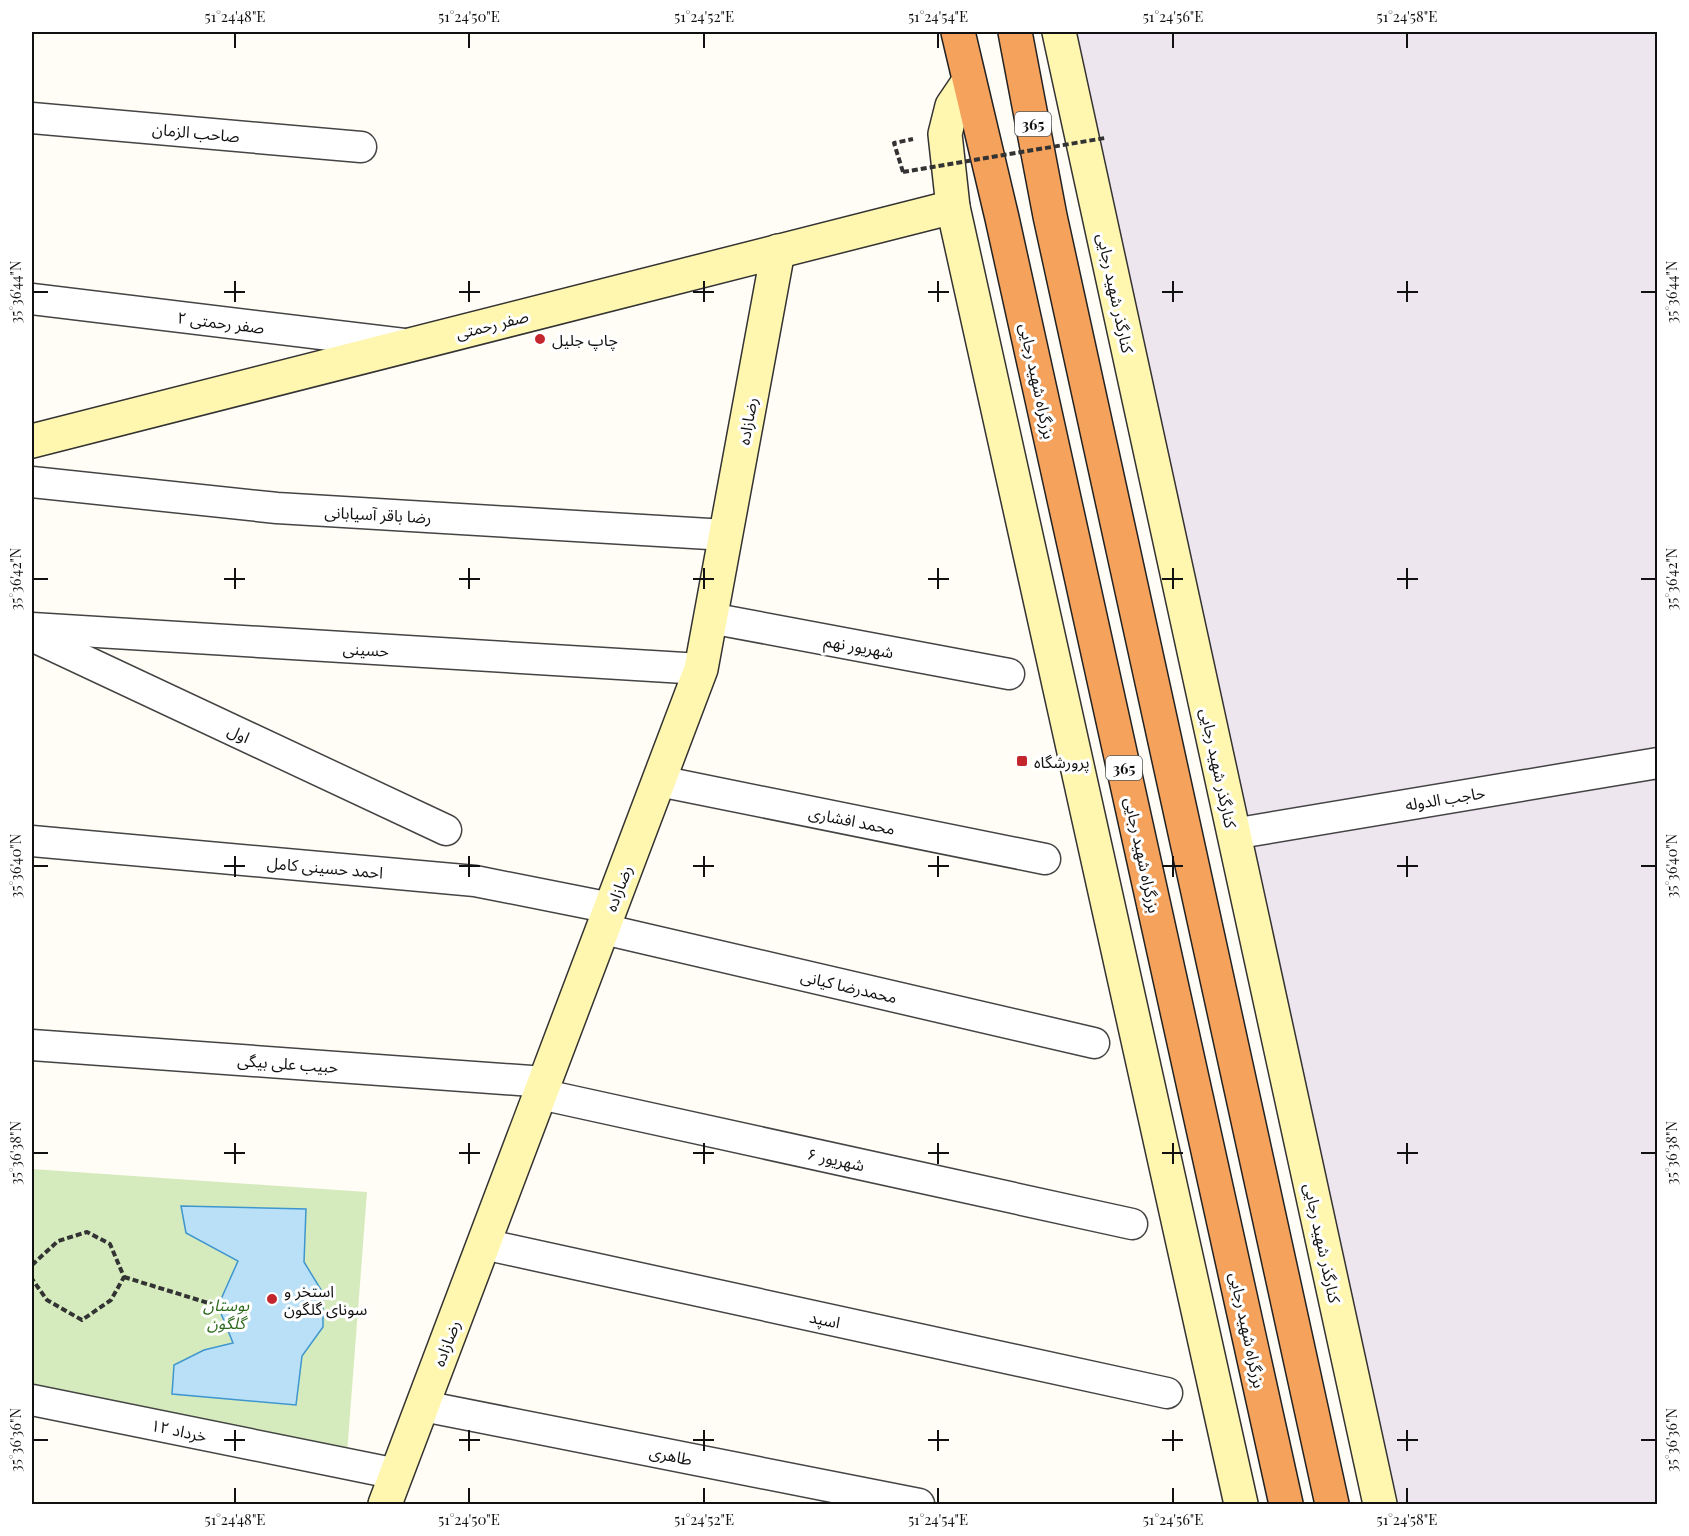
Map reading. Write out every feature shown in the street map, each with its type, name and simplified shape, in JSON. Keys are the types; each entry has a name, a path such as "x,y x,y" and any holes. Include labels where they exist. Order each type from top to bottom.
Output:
{"highway":[{"path":"943,32 969,81"},
{"name":"بزرگراه شهید رجایی","path":"958,32 1002,218 1286,1504"},
{"name":"365","path":"1015,32 1050,216 1332,1504"}],"street":[{"name":"کنارگذر شهید رجایی","path":"1059,32 1380,1504"},
{"path":"969,81 952,106 945,134 953,207 1241,1504"},
{"name":"صاحب الزمان","path":"32,118 362,147"},
{"name":"صفر رحمتی","path":"32,441 953,207"},
{"name":"رضازاده","path":"385,1504 701,669 778,251"},
{"name":"صفر رحمتی ۲","path":"32,299 410,345"},
{"name":"رضا باقر آسیابانی","path":"32,482 277,508 726,535"},
{"name":"شهریور نهم","path":"710,618 1009,674"},
{"name":"حسینی","path":"32,628 701,669"},
{"name":"اول","path":"32,636 446,830"},
{"name":"حاجب الدوله","path":"1233,834 1658,763"},
{"name":"محمد افشاری","path":"659,781 1045,859"},
{"name":"احمد حسینی کامل","path":"32,841 475,880 607,918"},
{"name":"محمدرضا کیانی","path":"607,918 1094,1043"},
{"name":"حبیب علی بیگی","path":"32,1045 543,1088"},
{"name":"شهریور ۶","path":"543,1088 1132,1224"},
{"name":"اسپد","path":"483,1245 1167,1393"},
{"name":"خرداد ۱۲","path":"32,1400 397,1474"},
{"name":"طاهری","path":"423,1406 919,1504"}],"path":[{"path":"894,143 903,172 1105,138"},
{"path":"32,1265 57,1241 87,1232 110,1244 124,1277 218,1306"},
{"path":"32,1279 47,1300 82,1320 111,1300 124,1277"}],"shaded area":[{"path":"1066,32 1657,32 1657,1504 1397,1504"}],"green space":[{"name":"بوستان گلگون","path":"32,1169 367,1192 346,1467 32,1412"}],"water":[{"name":"استخر و سونای گلگون","path":"181,1206 306,1209 304,1262 323,1293 323,1327 302,1356 296,1405 172,1394 174,1365 204,1350 233,1343 218,1306 238,1261 186,1233"}],"place":[{"name":"چاپ جلیل","path":"540,339"},
{"name":"پرورشگاه","path":"1022,761"},
{"name":"استخر و سونای گلگون","path":"272,1299"}]}
